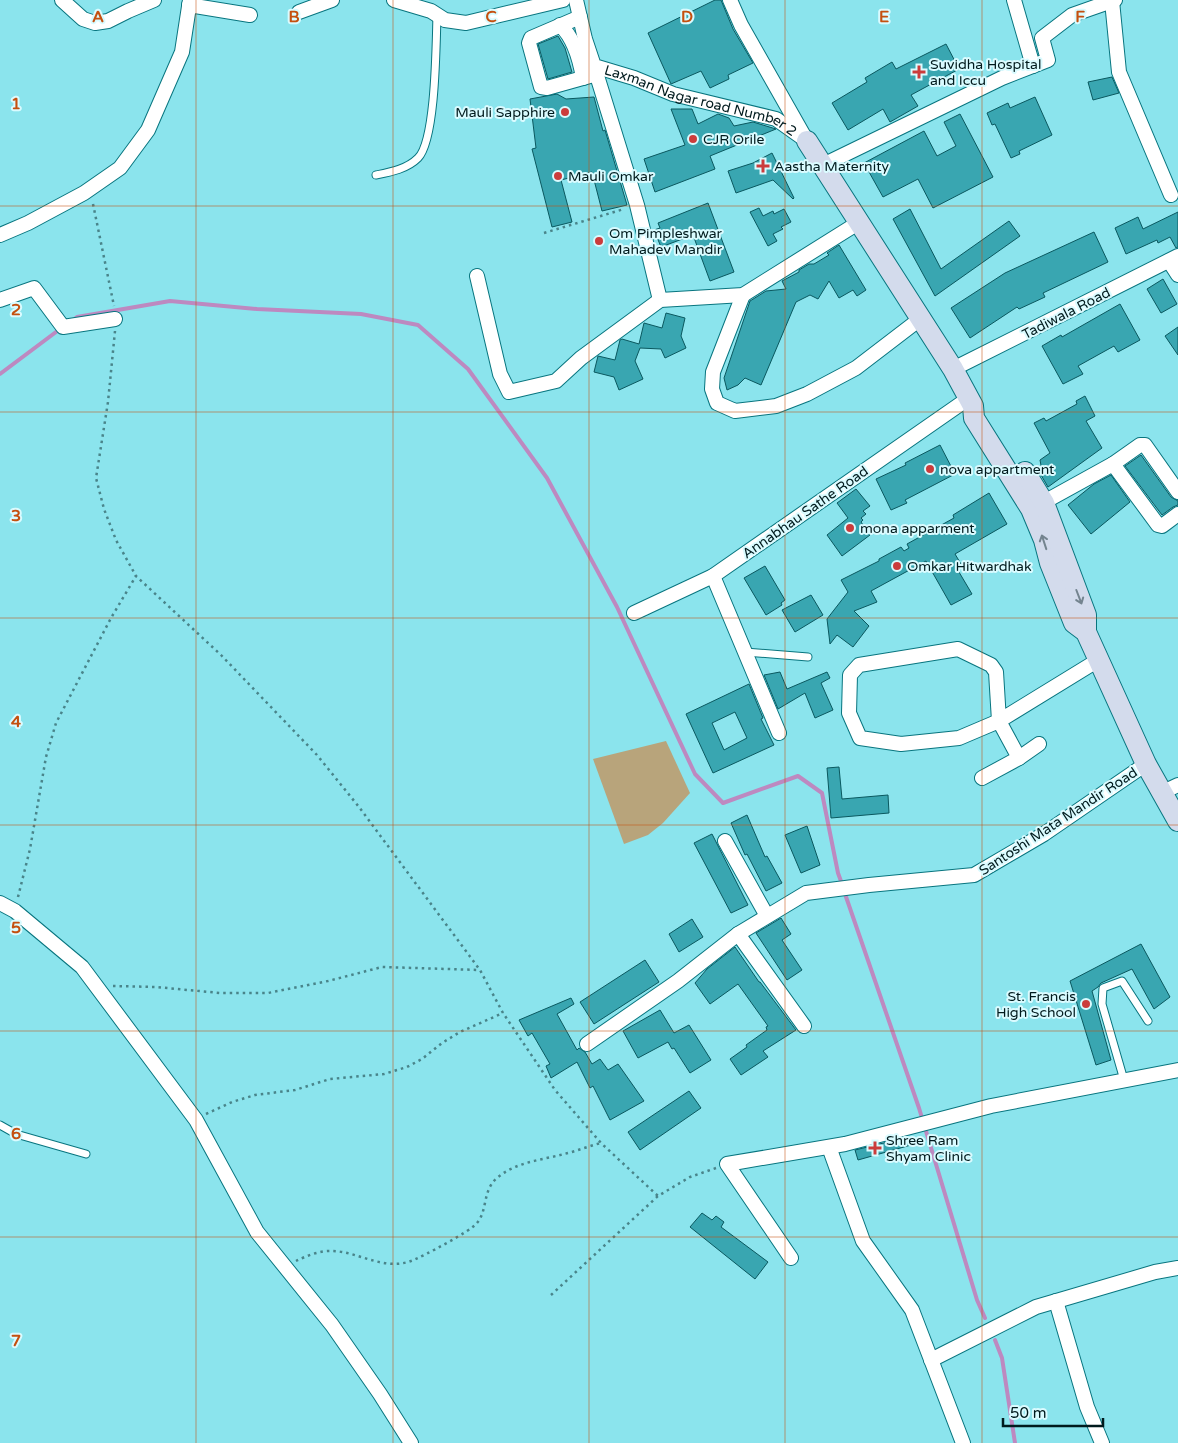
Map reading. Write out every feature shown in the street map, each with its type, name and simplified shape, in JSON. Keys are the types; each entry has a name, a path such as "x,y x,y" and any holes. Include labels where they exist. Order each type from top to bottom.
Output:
{"street":[{"path":"62,0 83,19 95,23 108,21 154,0"},
{"path":"298,12 332,0"},
{"path":"394,0 431,11 445,20 466,23 563,0"},
{"name":"Laxman Nagar road Number 2","path":"576,0 596,70 634,78 673,94 776,119 807,141 953,369 971,402"},
{"path":"730,0 741,25 807,141"},
{"path":"1014,0 1033,66"},
{"path":"823,165 1002,78 1048,60 1042,38 1072,15 1113,0 1119,72 1171,195"},
{"path":"0,235 28,223 94,186 120,168 148,130 182,52 190,2 250,15"},
{"path":"580,17 531,38 529,43 540,87 547,88 583,78 596,70 637,205 660,300"},
{"path":"560,25 571,40 582,69 583,78"},
{"path":"477,276 500,374 508,392 556,381 581,358 660,300 743,295 858,223"},
{"path":"1174,259 1178,275"},
{"name":"Tadiwala Road","path":"953,369 1174,259"},
{"path":"0,300 34,288 63,327 115,323"},
{"path":"743,295 713,372 712,389 717,403 735,411 776,406 807,394 856,368 920,319"},
{"path":"971,402 986,409 1015,468 1038,506 1060,567 1086,615 1086,632 1100,659 1146,764 1169,789 1178,821"},
{"name":"Annabhau Sathe Road","path":"634,613 713,576 971,402"},
{"path":"1038,506 1113,464 1140,445 1145,445 1178,492"},
{"path":"1113,464 1158,525 1162,526 1178,514"},
{"path":"713,576 781,732"},
{"path":"1019,758 999,721 996,672 991,665 958,650 859,665 850,676 849,713 860,738 901,744 959,738 999,721 1100,659"},
{"path":"982,778 1019,758 1039,744"},
{"name":"Santoshi Mata Mandir Road","path":"587,1044 678,981 738,934 806,893 974,875 1044,834 1146,764"},
{"path":"725,841 767,916"},
{"path":"0,903 15,911 82,967 96,985 196,1120 257,1232 332,1325 411,1443"},
{"path":"738,934 804,1026"},
{"path":"791,1258 727,1164 829,1147 991,1106 1178,1070"},
{"path":"829,1147 863,1241 912,1310 963,1443"},
{"path":"931,1360 1036,1307 1154,1272 1178,1268"},
{"path":"1056,1301 1087,1407 1102,1443"}],"lane":[{"path":"376,176 404,168 419,157 425,146 435,94 437,15"},
{"path":"745,652 808,657"},
{"path":"1124,1080 1102,1004 1103,988 1122,981 1148,1021"},
{"path":"0,1125 16,1134 86,1154"}],"path":[{"path":"94,186 93,208 114,303"},
{"path":"544,233 637,205"},
{"path":"115,323 108,402 96,478 104,509 116,540 136,576 221,655 317,755 480,970 503,1013 555,1090 601,1143 658,1196"},
{"path":"15,911 30,849 46,758 56,723 98,642 136,576"},
{"path":"96,985 156,987 220,993 268,993 328,982 382,967 480,970"},
{"path":"196,1120 232,1102 255,1095 295,1090 330,1079 384,1074 407,1067 422,1059 460,1032 503,1013"},
{"path":"284,1266 300,1258 320,1252 333,1251 382,1263 398,1264 411,1261 464,1233 477,1223 490,1186 498,1177 532,1161 565,1154 601,1143"},
{"path":"551,1295 658,1196 690,1177 727,1164"}],"shaded area":[{"path":"666,741 690,793 663,823 648,835 624,844 593,759"}],"building":[{"path":"715,0 721,0 733,29 753,63 728,75 729,79 710,88 701,71 671,84 648,33"},
{"path":"558,36 565,48 572,72 548,79 538,44"},
{"path":"946,44 959,69 911,95 918,106 890,122 883,109 848,130 832,103 867,82 865,78 892,62 896,69"},
{"path":"1112,77 1119,93 1093,100 1088,82"},
{"name":"Mauli Omkar","path":"557,94 566,99 594,97 627,205 602,211 592,172 561,180 572,222 552,227 532,149 536,148 530,99"},
{"path":"1035,97 1052,135 1019,151 1020,154 1011,158 995,124 992,125 987,113 1008,103 1010,108"},
{"path":"671,109 692,109 698,124 718,114 729,118 734,126 753,122 776,129 710,156 715,169 655,192 644,159 685,145"},
{"path":"960,114 993,177 933,208 918,179 883,197 864,163 924,131 937,156 956,146 944,122"},
{"path":"772,153 794,198 773,180 736,193 728,171 753,163"},
{"path":"708,203 734,272 710,281 693,235 661,247 654,230 660,228 658,223"},
{"path":"759,208 763,216 773,211 774,214 784,209 791,222 773,234 777,241 768,246 750,212"},
{"path":"910,209 941,269 1009,221 1020,236 935,296 893,219"},
{"path":"1178,212 1178,247 1176,248 1170,237 1158,243 1157,240 1126,254 1115,228 1138,217 1143,229"},
{"path":"1094,232 1108,262 1043,293 1045,297 1019,309 1017,307 970,338 951,308 1005,273"},
{"path":"839,245 866,290 857,296 853,290 839,298 829,281 818,299 810,295 796,302 761,385 745,378 738,385 727,390 724,378 750,301 766,291 786,289 782,281 809,264 814,264 829,255 827,253"},
{"path":"1163,279 1177,304 1161,313 1147,289"},
{"path":"1120,304 1140,340 1118,352 1114,346 1078,366 1083,374 1063,384 1042,346 1061,335 1062,337"},
{"path":"666,313 685,318 681,336 686,348 665,358 661,349 640,348 635,361 643,379 619,390 614,377 594,372 598,356 615,360 620,340 639,344 644,323 662,328"},
{"path":"1178,327 1178,355 1165,336"},
{"path":"1085,396 1095,416 1086,421 1102,448 1048,487 1041,475 1040,460 1050,453 1034,423 1044,418 1046,421 1077,404 1076,401"},
{"path":"940,445 955,474 905,500 907,503 891,510 876,479 906,465 905,463"},
{"path":"1141,455 1171,497 1178,501 1178,505 1162,515 1125,466"},
{"path":"1111,475 1130,502 1091,534 1068,505 1094,484"},
{"name":"mona apparment","path":"856,489 870,506 863,511 866,514 861,518 863,520 861,522 870,535 842,556 827,535 848,518 837,503"},
{"path":"989,493 1007,524 955,554 961,564 956,567 972,594 951,605 926,561 871,591 877,602 854,611 869,626 853,647 837,635 830,644 827,619 848,592 841,580 879,561 879,559 901,547 904,551 909,548 907,544 954,518 953,515"},
{"path":"765,566 785,600 781,603 782,605 766,615 744,578"},
{"path":"811,595 823,615 795,632 782,610"},
{"path":"780,672 787,689 827,672 830,678 821,683 833,710 815,718 805,693 778,709 764,675"},
{"path":"749,684 763,718 761,719 774,745 713,773 686,714","holes":["735,712 747,738 724,750 712,723"]},
{"path":"839,767 842,799 888,795 889,813 831,818 827,768"},
{"path":"747,815 765,857 767,856 782,883 766,891 747,854 745,855 731,823"},
{"path":"807,826 820,865 801,873 785,835"},
{"path":"712,834 748,905 731,913 694,843"},
{"path":"781,918 791,934 782,940 802,970 787,980 756,933"},
{"path":"692,919 703,937 679,952 669,934"},
{"name":"St. Francis High School","path":"1141,944 1170,997 1154,1009 1132,969 1101,983 1092,991 1111,1060 1096,1065 1070,981"},
{"path":"735,947 796,1030 763,1051 768,1057 741,1075 730,1059 767,1030 766,1027 768,1026 738,984 710,1004 695,983 707,969"},
{"path":"645,960 659,982 594,1024 580,1002"},
{"path":"571,998 574,1004 557,1014 577,1050 579,1048 585,1052 592,1064 600,1059 608,1070 618,1064 644,1101 610,1120 593,1086 590,1088 577,1062 551,1078 546,1066 550,1064 532,1033 528,1036 519,1020"},
{"path":"660,1010 674,1033 689,1025 711,1060 690,1073 668,1042 638,1058 623,1031"},
{"path":"689,1091 701,1108 640,1150 628,1132"},
{"path":"908,1137 911,1145 858,1160 855,1150"},
{"path":"702,1213 712,1220 716,1216 724,1222 721,1227 768,1262 755,1279 690,1227"}],"waterway":[{"path":"72,321 77,317 170,301 257,309 361,314 418,325 468,369 547,478 617,607 695,774 723,803 798,776 822,793 838,873 842,884"},
{"path":"0,374 60,329"},
{"path":"844,891 919,1108 977,1300 985,1318"},
{"path":"995,1340 1002,1358 1015,1443"}],"place":[{"name":"Suvidha Hospital and Iccu","path":"919,72"},
{"name":"Mauli Sapphire","path":"565,112"},
{"name":"CJR Orile","path":"693,139"},
{"name":"Aastha Maternity","path":"763,166"},
{"name":"Mauli Omkar","path":"558,176"},
{"name":"Om Pimpleshwar Mahadev Mandir","path":"599,241"},
{"name":"nova appartment","path":"930,469"},
{"name":"mona apparment","path":"850,528"},
{"name":"Omkar Hitwardhak","path":"897,566"},
{"name":"St. Francis High School","path":"1086,1004"},
{"name":"Shree Ram Shyam Clinic","path":"875,1148"}]}
